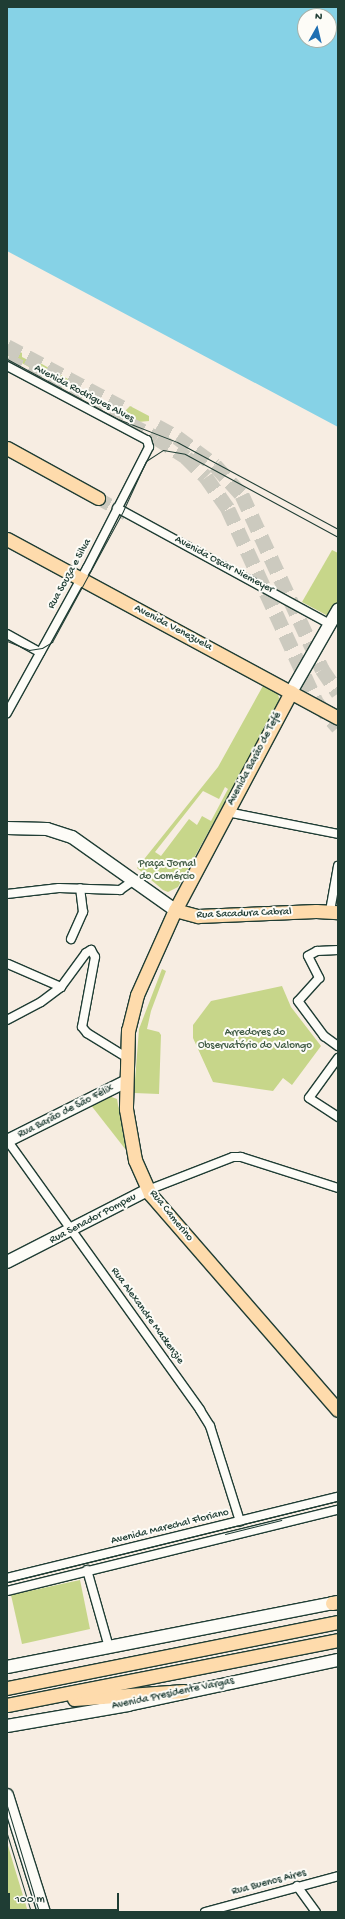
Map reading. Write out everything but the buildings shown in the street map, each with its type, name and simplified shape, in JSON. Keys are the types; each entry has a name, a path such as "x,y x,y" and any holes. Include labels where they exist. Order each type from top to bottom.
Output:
{"main road":[{"path":"7,448 98,498"},
{"name":"Avenida Venezuela","path":"7,539 338,718"},
{"name":"Avenida Barão de Tefé","path":"176,910 291,692"},
{"name":"Rua Sacadura Cabral","path":"176,910 198,916 334,912"},
{"name":"Rua Camerino","path":"176,910 133,1008 126,1057 125,1082 130,1142 138,1171 148,1190 338,1410"},
{"path":"7,1688 338,1622"},
{"name":"Avenida Presidente Vargas","path":"7,1705 338,1640"},
{"path":"44,1698 82,1699 184,1691"}],"street":[{"name":"Avenida Rodrigues Alves","path":"7,366 147,440 149,445"},
{"name":"Rua Souza e Silva","path":"7,713 81,579 149,445"},
{"name":"Avenida Oscar Niemeyer","path":"117,508 330,624"},
{"name":"Avenida Barão de Tefé","path":"291,692 338,610"},
{"path":"7,634 40,652"},
{"path":"227,812 338,834"},
{"name":"Rua Sacadura Cabral","path":"7,828 47,829 72,837 176,910"},
{"path":"334,912 338,866"},
{"path":"7,894 38,890 80,888 120,890 133,881"},
{"path":"71,939 83,912 80,888"},
{"path":"7,1020 42,1002 61,987 86,952 91,950 96,957 82,1027 87,1033 126,1057"},
{"path":"338,950 317,951 308,956 319,978 298,998 298,1002 324,1036 338,1046"},
{"path":"8,964 61,987"},
{"path":"338,1058 309,1098 338,1117"},
{"name":"Rua Barão de São Félix","path":"7,1141 125,1082"},
{"name":"Rua Alexandre Mackenzie","path":"7,1141 171,1366 210,1426 240,1521"},
{"name":"Rua Senador Pompeu","path":"7,1262 148,1190 233,1157 241,1157 338,1188"},
{"name":"Avenida Marechal Floriano","path":"7,1578 338,1497"},
{"name":"Avenida Marechal Floriano","path":"7,1591 338,1510"},
{"path":"88,1570 109,1647"},
{"path":"7,1667 336,1602"},
{"name":"Avenida Presidente Vargas","path":"7,1726 128,1704 184,1691 338,1660"},
{"path":"7,1794 44,1912"},
{"name":"Rua Buenos Aires","path":"205,1912 338,1876"},
{"path":"297,1886 316,1912"}],"green space":[{"path":"9,345 22,353 22,357 34,363 35,360 80,386 77,393 7,355"},
{"path":"93,391 98,393 96,399 123,413 130,406 149,416 149,421 138,422 88,398"},
{"path":"332,550 338,553 338,608 330,617 302,602"},
{"name":"Praça Jornal do Comércio","path":"264,684 278,694 280,702 178,887 168,892 163,890 137,868 218,767","holes":["225,787 228,789 211,821 202,816 197,825 189,819 161,856 155,852 203,791 219,799"]},
{"path":"162,969 166,971 151,1011 147,1029 159,1032 161,1035 159,1094 134,1093 139,1029"},
{"name":"Arredores do Observatório do Valongo","path":"282,986 291,1007 321,1046 292,1085 283,1078 273,1091 213,1082 193,1038 193,1025 211,1001"},
{"path":"106,1095 117,1099 126,1150 90,1104"},
{"path":"80,1580 90,1629 22,1644 11,1595"},
{"path":"7,1842 14,1866 28,1912 7,1912"}],"water":[{"path":"7,7 338,7 338,427 7,251"}],"tunnel":[{"path":"7,346 129,411"},
{"path":"7,360 157,438 186,457 206,477 228,509 317,703 338,727"},
{"path":"157,426 177,437 215,465 242,495 322,669 338,693"},
{"path":"98,498 129,515"}],"tram line":[{"path":"7,359 118,419 177,442 338,529"},
{"path":"7,641 29,650 42,648 52,642 123,511 146,461 163,450 185,454 338,537"},
{"path":"7,1582 338,1501"},
{"path":"225,1534 281,1520"},
{"path":"7,1806 39,1912"},
{"path":"7,1834 31,1912"}]}
